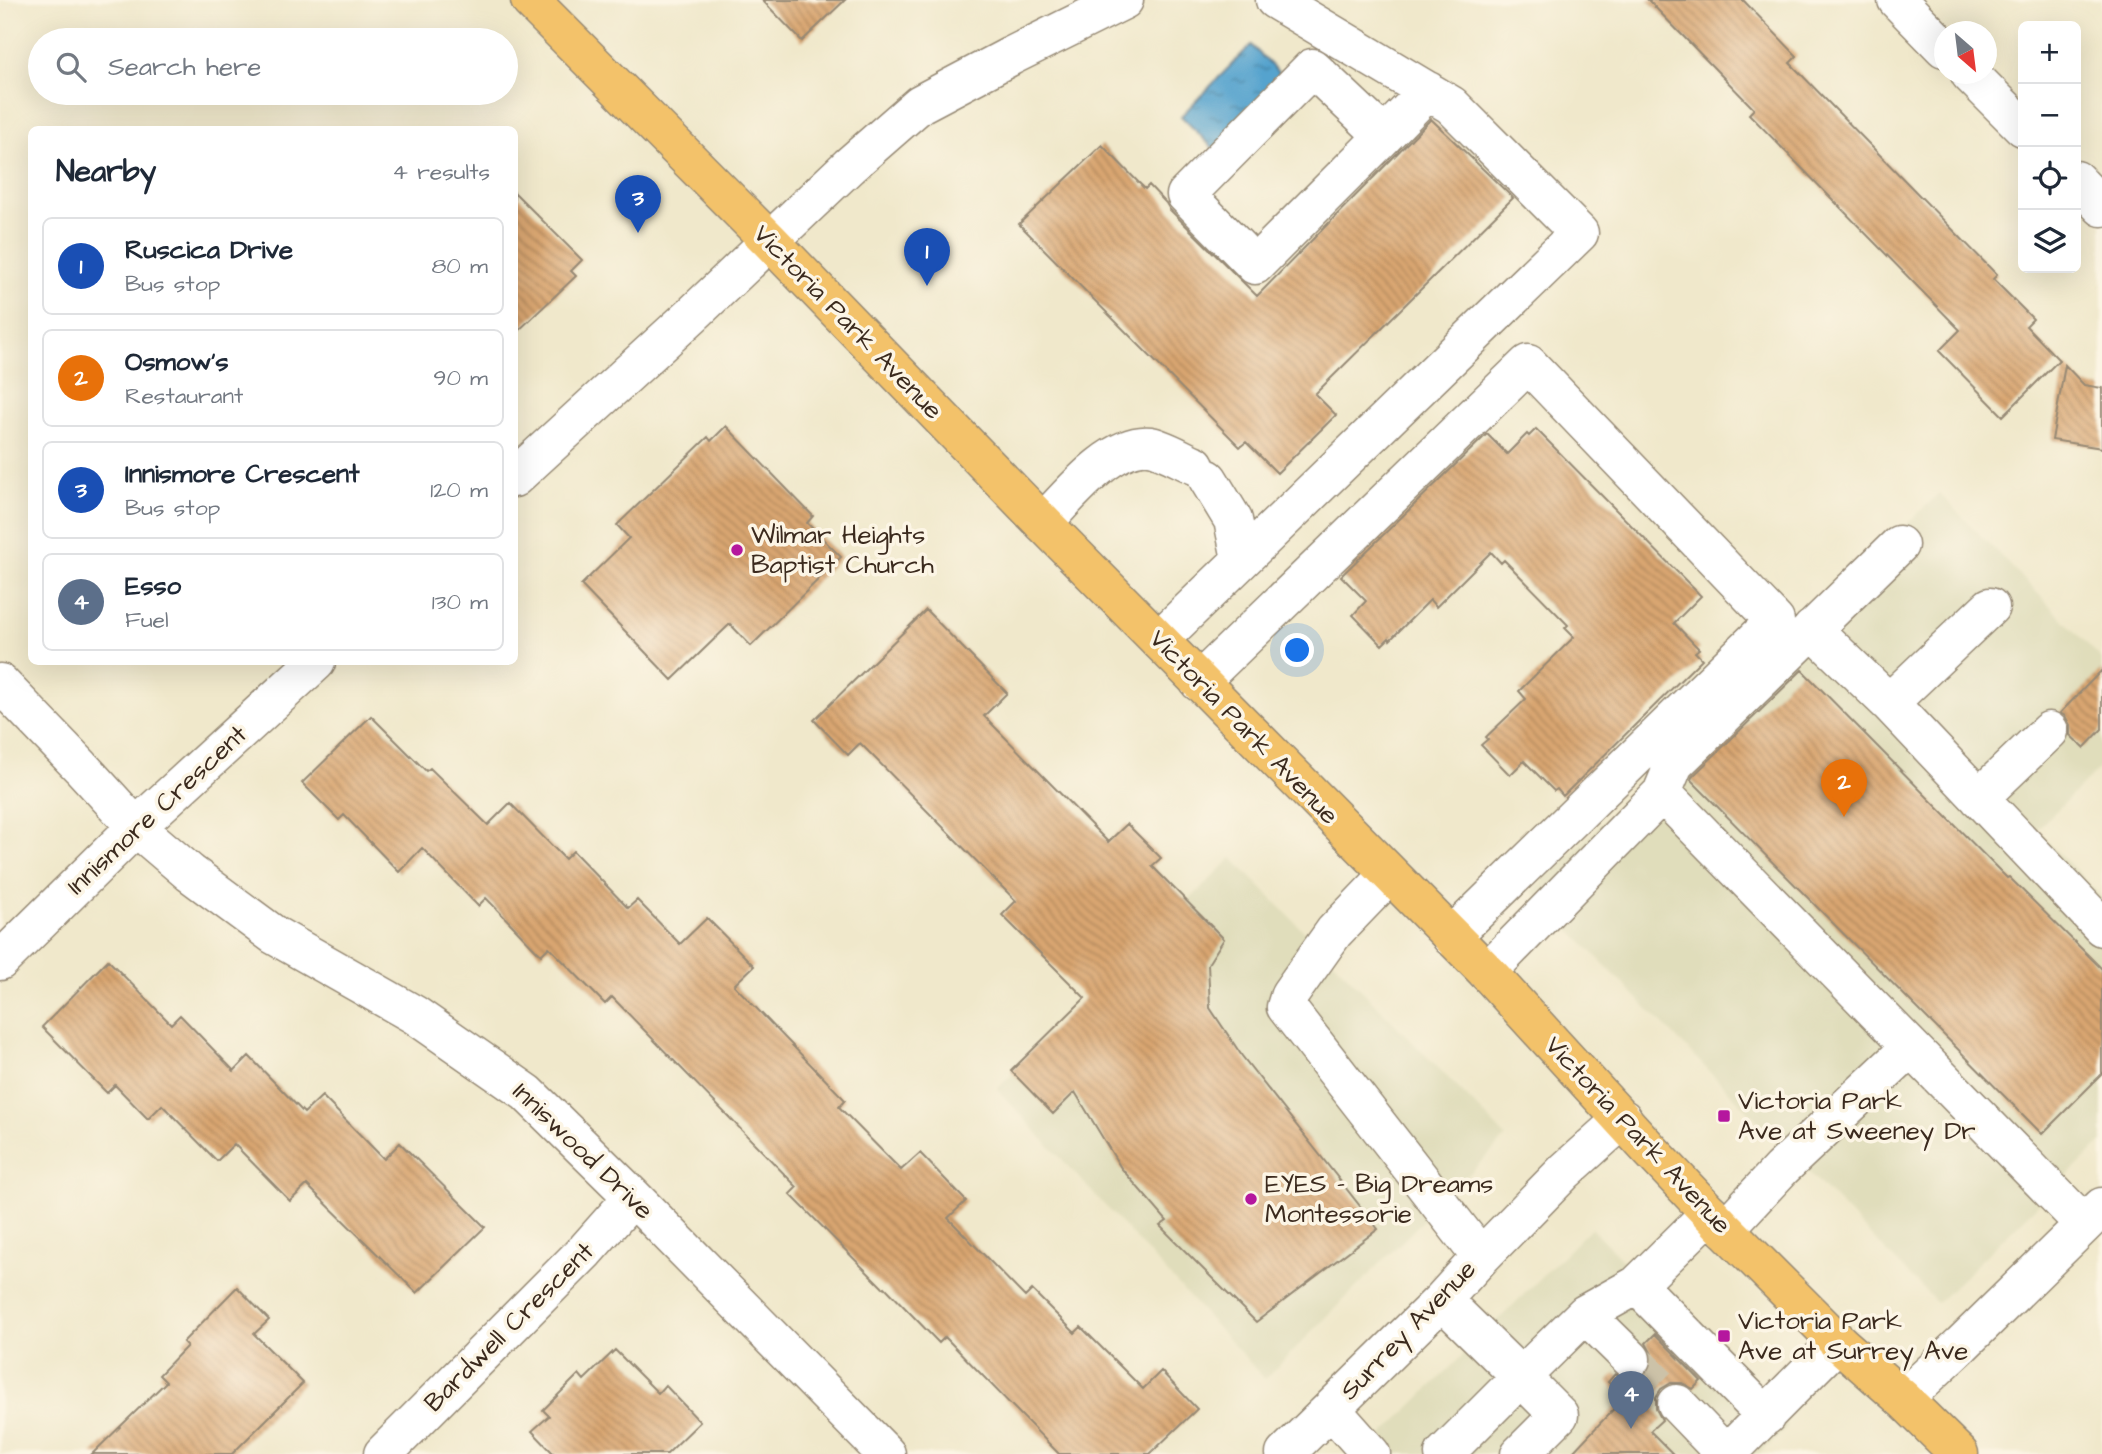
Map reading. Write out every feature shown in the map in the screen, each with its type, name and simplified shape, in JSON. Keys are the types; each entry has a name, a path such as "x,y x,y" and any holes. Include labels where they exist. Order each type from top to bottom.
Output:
{"main road":[{"name":"Victoria Park Avenue","path":"530,0 1487,972 1718,1221 1838,1342 1903,1399 1959,1454"}],"street":[{"path":"518,474 849,166 920,104 1124,0"},
{"path":"1159,640 1579,233 1451,105 1275,0"},
{"path":"1897,0 1934,38"},
{"path":"1384,136 1312,68 1186,195 1255,265 1384,136 1428,92"},
{"path":"1980,84 2018,122"},
{"path":"2081,185 2102,207"},
{"path":"1199,682 1528,364 1775,621 1451,937"},
{"path":"1043,523 1096,469 1123,450 1151,446 1202,472 1233,520 1241,559"},
{"path":"1487,972 1662,793 1674,764 1899,545"},
{"path":"1889,703 1990,607"},
{"path":"1812,629 1889,703 2102,928"},
{"name":"Innismore Crescent","path":"0,961 135,827 313,665"},
{"name":"Inniswood Drive","path":"0,683 135,827 190,873 274,935 415,1015 527,1093 886,1454"},
{"path":"1979,798 2049,731"},
{"path":"1662,793 1910,1048 2093,1216 1903,1399"},
{"path":"1389,875 1334,932 1290,994 1286,1007 1481,1257"},
{"path":"1444,1454 1585,1314 1637,1285 1718,1221 1781,1169 1910,1048"},
{"name":"Surrey Avenue","path":"1284,1454 1442,1300 1565,1171 1623,1119"},
{"name":"Bardwell Crescent","path":"383,1454 586,1251 633,1197"},
{"path":"1637,1285 1766,1416"},
{"path":"1442,1300 1559,1415 1520,1454"},
{"path":"1585,1314 1631,1359"},
{"path":"1677,1404 1726,1454 1838,1342"},
{"path":"1331,1409 1371,1454"}],"shaded area":[{"path":"1939,493 2102,659 2102,766 2036,830 2102,897 2102,1142 1937,1303 1532,891"},
{"path":"1232,858 1506,1137 1265,1379 997,1089"},
{"path":"1591,1228 1788,1427 1760,1454 1363,1454"}],"water":[{"path":"1251,45 1300,94 1230,165 1181,116"}],"building":[{"path":"762,0 845,0 802,41"},
{"path":"1648,0 1743,0 1797,56 1790,63 1997,275 1993,279 2033,319 2026,326 2059,360 2003,416 1939,351 1960,330 1749,114 1754,109"},
{"path":"1431,119 1513,198 1315,394 1336,415 1277,473 1246,442 1240,447 1019,224 1102,145 1145,189 1149,185 1170,210 1257,296"},
{"path":"518,196 582,260 571,271 576,276 518,331"},
{"path":"2065,365 2084,385 2102,388 2102,448 2052,440"},
{"name":"Wilmar Heights Baptist Church","path":"726,426 813,516 807,523 841,557 751,646 730,624 672,680 581,585 629,538 617,525 708,437 711,441"},
{"path":"1536,429 1701,596 1674,623 1699,649 1695,652 1702,659 1563,796 1557,789 1554,791 1524,761 1510,775 1481,745 1526,699 1519,691 1574,637 1565,628 1568,625 1504,560 1501,563 1491,552 1436,607 1430,600 1382,645 1353,615 1366,601 1341,576 1487,434 1507,454"},
{"path":"926,610 1007,693 984,716 1108,842 1127,824 1161,858 1152,866 1224,939 1208,964 1210,1008 1242,1056 1378,1229 1256,1322 1160,1226 1167,1221 1121,1168 1075,1092 1053,1114 1011,1071 1085,998 1002,915 1016,901 860,743 848,755 814,720"},
{"path":"1802,670 2007,878 2009,877 2102,969 2102,1074 2042,1134 1691,780"},
{"path":"2102,670 2102,729 2084,748 2070,735 2070,725 2060,713"},
{"path":"371,716 426,771 430,768 488,825 510,803 565,859 573,851 628,908 637,900 680,944 707,918 754,966 734,985 845,1100 839,1107 901,1170 920,1153 966,1201 948,1218 1025,1297 1032,1290 1075,1333 1081,1327 1143,1389 1161,1371 1197,1409 1150,1454 1059,1454 945,1337 939,1343 790,1194 797,1187 612,997 605,1004 549,947 541,955 486,898 478,906 422,848 399,872 344,815 339,820 302,783"},
{"path":"108,960 171,1024 180,1015 234,1071 249,1056 304,1113 322,1096 384,1159 400,1143 485,1227 417,1293 307,1185 290,1201 234,1144 217,1161 162,1105 148,1119 115,1085 107,1093 42,1027"},
{"path":"237,1287 269,1320 254,1334 303,1383 232,1454 92,1454 166,1382 159,1375 187,1346 183,1342"},
{"path":"1655,1334 1701,1381 1693,1389 1682,1383 1671,1383 1661,1389 1656,1397 1656,1409 1662,1420 1650,1431 1673,1454 1571,1454 1624,1398 1608,1382 1615,1374 1625,1380 1636,1380 1647,1374 1652,1364 1652,1354 1646,1343"},
{"path":"615,1350 658,1393 665,1385 700,1422 667,1454 554,1454 532,1431 549,1416 543,1410 579,1374 584,1380"}],"tunnel":[{"path":"1631,1359 1677,1404"}],"place":[{"name":"Innismore Crescent","path":"638,233"},
{"name":"Ruscica Drive","path":"927,286"},
{"name":"Wilmar Heights Baptist Church","path":"737,550"},
{"name":"Osmow's","path":"1844,817"},
{"name":"Victoria Park Ave at Sweeney Dr","path":"1724,1116"},
{"name":"EYES - Big Dreams Montessorie","path":"1251,1199"},
{"name":"Victoria Park Ave at Surrey Ave","path":"1724,1336"},
{"name":"Esso","path":"1631,1429"}]}
